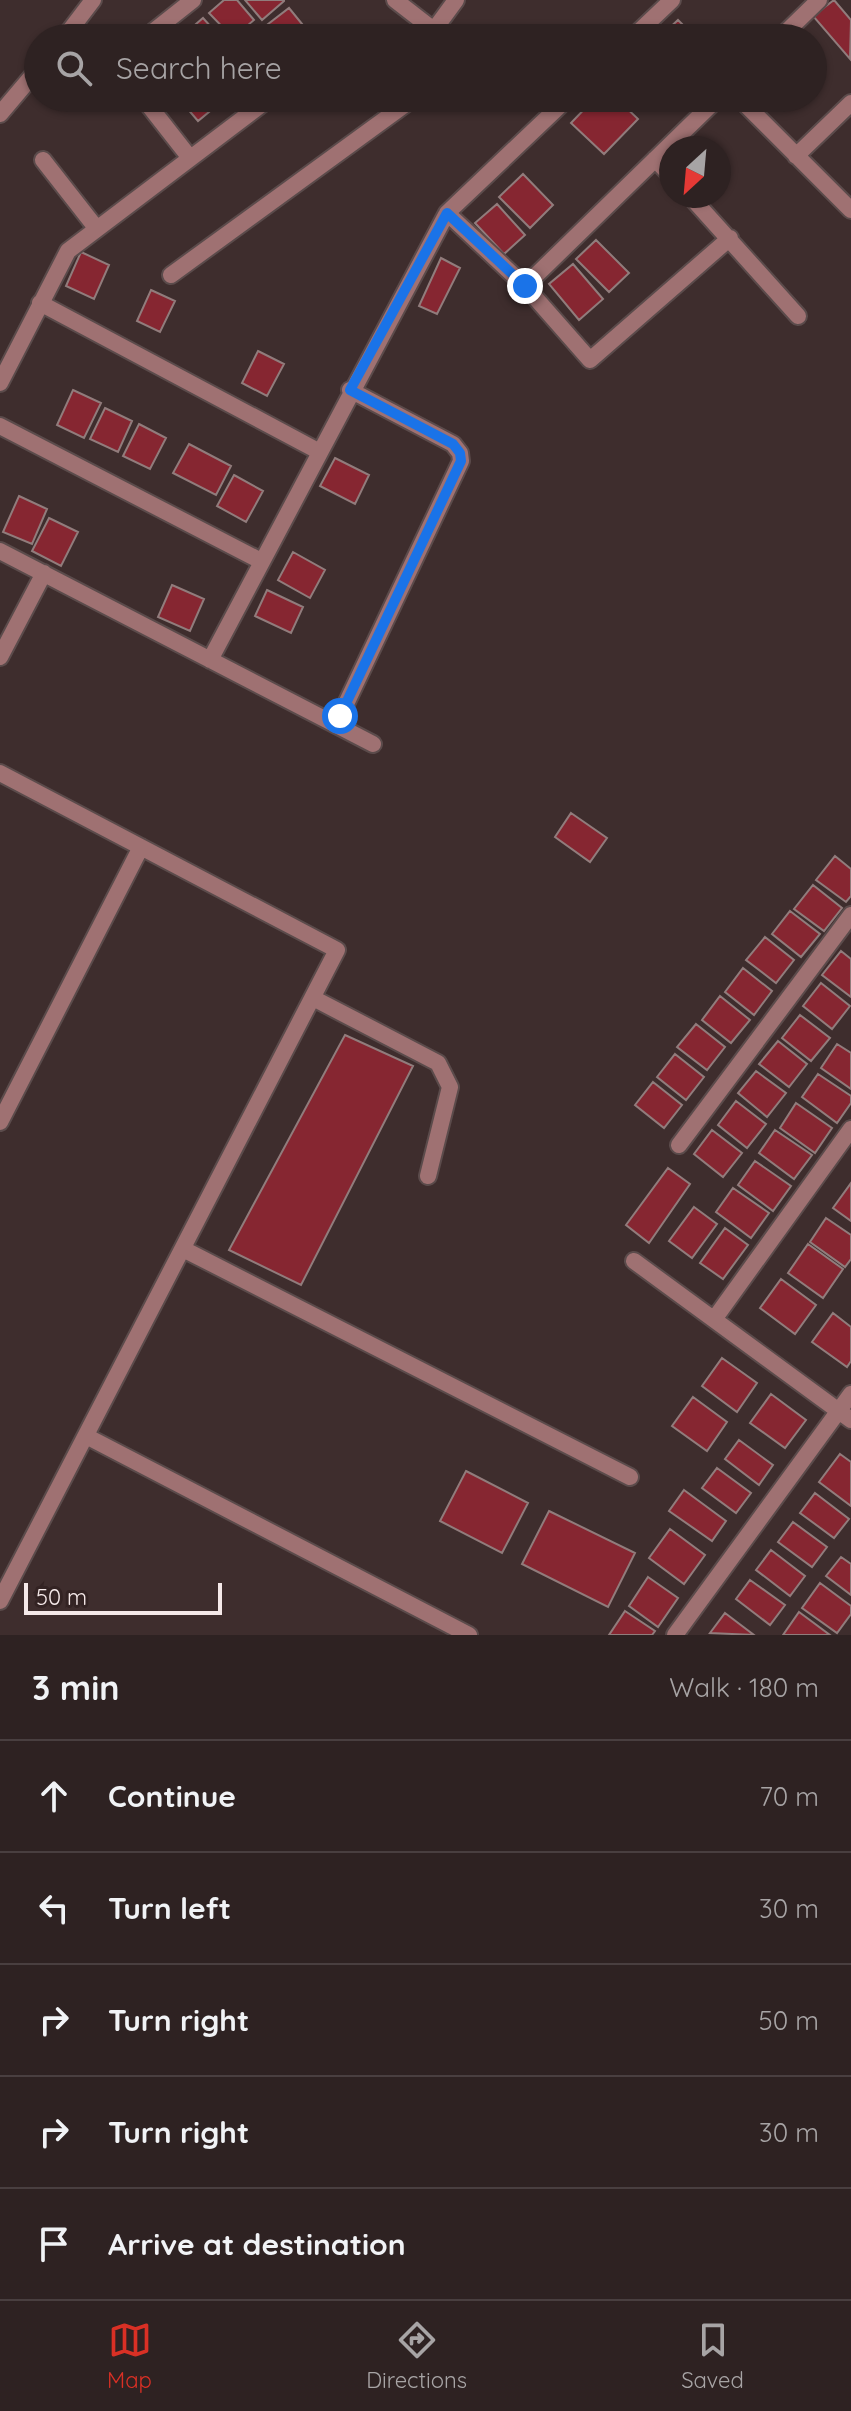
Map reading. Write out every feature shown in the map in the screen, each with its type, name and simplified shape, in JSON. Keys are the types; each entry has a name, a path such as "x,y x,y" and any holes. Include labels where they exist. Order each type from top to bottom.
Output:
{"street":[{"path":"75,24 93,0"},
{"path":"163,24 193,0"},
{"path":"395,0 426,24"},
{"path":"444,24 456,0"},
{"path":"647,24 672,0"},
{"path":"794,24 819,0"},
{"path":"0,114 24,86"},
{"path":"796,156 851,103"},
{"path":"154,112 190,158"},
{"path":"0,383 68,251 251,112"},
{"path":"171,275 395,112"},
{"path":"210,660 350,390 447,213 553,112"},
{"path":"525,286 704,112"},
{"path":"753,112 851,210"},
{"path":"655,159 659,163"},
{"path":"43,160 97,229"},
{"path":"701,208 798,316"},
{"path":"447,213 525,286 590,360 730,238"},
{"path":"40,303 318,451"},
{"path":"336,725 461,461 460,453 453,444 350,390"},
{"path":"0,426 261,561"},
{"path":"0,551 373,744"},
{"path":"0,657 44,573"},
{"path":"0,773 337,950 0,1601"},
{"path":"0,1122 141,847"},
{"path":"679,1145 851,915"},
{"path":"313,998 438,1063 450,1087 428,1176"},
{"path":"715,1318 851,1129"},
{"path":"183,1249 630,1477"},
{"path":"634,1261 845,1415"},
{"path":"675,1635 845,1415 851,1394"},
{"path":"86,1436 469,1635"}],"building":[{"path":"224,0 237,0 254,20 249,24 220,24 209,13"},
{"path":"245,0 284,0 284,1 262,20"},
{"path":"834,0 851,20 850,59 827,32 827,24 820,24 813,16"},
{"path":"289,8 302,24 268,24"},
{"path":"190,112 209,112 198,121"},
{"path":"582,112 631,112 638,119 604,154 571,123"},
{"path":"523,174 553,205 530,228 499,197"},
{"path":"497,204 525,235 504,254 475,223"},
{"path":"596,240 629,273 609,292 576,259"},
{"path":"81,252 109,265 94,299 66,286"},
{"path":"441,258 460,268 437,314 419,306"},
{"path":"573,264 603,299 579,320 549,284"},
{"path":"151,290 175,301 160,332 137,321"},
{"path":"258,351 284,364 267,396 242,383"},
{"path":"73,390 101,403 84,438 57,425"},
{"path":"105,408 132,421 118,452 90,439"},
{"path":"139,424 166,438 150,469 123,456"},
{"path":"189,444 231,466 216,495 173,473"},
{"path":"335,458 369,475 355,504 320,486"},
{"path":"234,475 263,491 246,522 217,506"},
{"path":"19,496 47,509 32,544 3,532"},
{"path":"49,518 78,532 61,566 32,551"},
{"path":"293,552 325,570 310,598 278,580"},
{"path":"172,585 204,599 190,631 158,617"},
{"path":"267,590 303,607 291,633 255,616"},
{"path":"571,813 607,838 590,862 555,837"},
{"path":"835,856 851,869 851,896 846,902 816,880"},
{"path":"813,885 842,908 824,931 794,909"},
{"path":"790,911 820,934 801,957 772,934"},
{"path":"765,937 794,960 776,983 746,960"},
{"path":"841,951 851,959 851,997 822,975"},
{"path":"743,968 772,991 754,1015 725,992"},
{"path":"821,983 850,1006 832,1029 803,1006"},
{"path":"720,996 750,1020 731,1043 702,1020"},
{"path":"800,1015 830,1038 811,1061 782,1038"},
{"path":"696,1024 725,1047 707,1070 677,1047"},
{"path":"345,1035 413,1066 301,1285 229,1250"},
{"path":"778,1041 807,1064 789,1087 759,1064"},
{"path":"837,1044 851,1053 851,1089 821,1068"},
{"path":"675,1054 704,1077 686,1100 657,1077"},
{"path":"756,1071 786,1093 767,1117 738,1093"},
{"path":"818,1074 851,1096 851,1103 837,1123 802,1097"},
{"path":"653,1082 682,1105 664,1128 635,1105"},
{"path":"736,1101 766,1124 747,1148 718,1125"},
{"path":"796,1103 832,1128 815,1153 780,1128"},
{"path":"712,1130 742,1153 723,1177 694,1154"},
{"path":"775,1130 812,1155 794,1179 759,1153"},
{"path":"755,1161 791,1186 773,1211 738,1185"},
{"path":"668,1168 690,1184 649,1243 626,1225"},
{"path":"851,1183 851,1221 833,1208"},
{"path":"733,1188 769,1213 751,1238 716,1212"},
{"path":"694,1207 717,1224 692,1258 669,1241"},
{"path":"826,1218 851,1235 851,1259 845,1267 810,1242"},
{"path":"725,1228 748,1245 723,1279 700,1263"},
{"path":"808,1244 843,1269 823,1298 788,1273"},
{"path":"781,1279 816,1305 795,1334 760,1308"},
{"path":"833,1313 851,1327 851,1361 847,1367 812,1342"},
{"path":"722,1358 757,1383 737,1412 702,1386"},
{"path":"771,1394 806,1420 785,1448 750,1423"},
{"path":"693,1397 727,1422 707,1451 672,1426"},
{"path":"739,1440 773,1465 759,1485 725,1459"},
{"path":"840,1454 851,1462 851,1506 819,1482"},
{"path":"717,1468 751,1493 736,1513 702,1488"},
{"path":"466,1471 528,1503 502,1553 440,1521"},
{"path":"684,1490 726,1521 712,1541 669,1511"},
{"path":"815,1493 849,1519 834,1538 800,1513"},
{"path":"549,1511 635,1553 608,1607 522,1564"},
{"path":"793,1522 827,1547 812,1567 778,1542"},
{"path":"670,1529 705,1555 684,1584 649,1558"},
{"path":"771,1550 805,1576 790,1596 756,1570"},
{"path":"841,1557 851,1564 851,1595 826,1576"},
{"path":"648,1577 678,1598 658,1627 629,1606"},
{"path":"750,1580 785,1605 770,1625 736,1599"},
{"path":"820,1583 851,1606 851,1614 837,1633 802,1608"},
{"path":"625,1611 655,1631 652,1635 609,1635"},
{"path":"799,1612 830,1635 783,1635"},
{"path":"725,1613 754,1635 710,1633"}],"route":[{"path":"340,716 461,461 460,453 453,444 350,390 447,213 525,286"}]}
